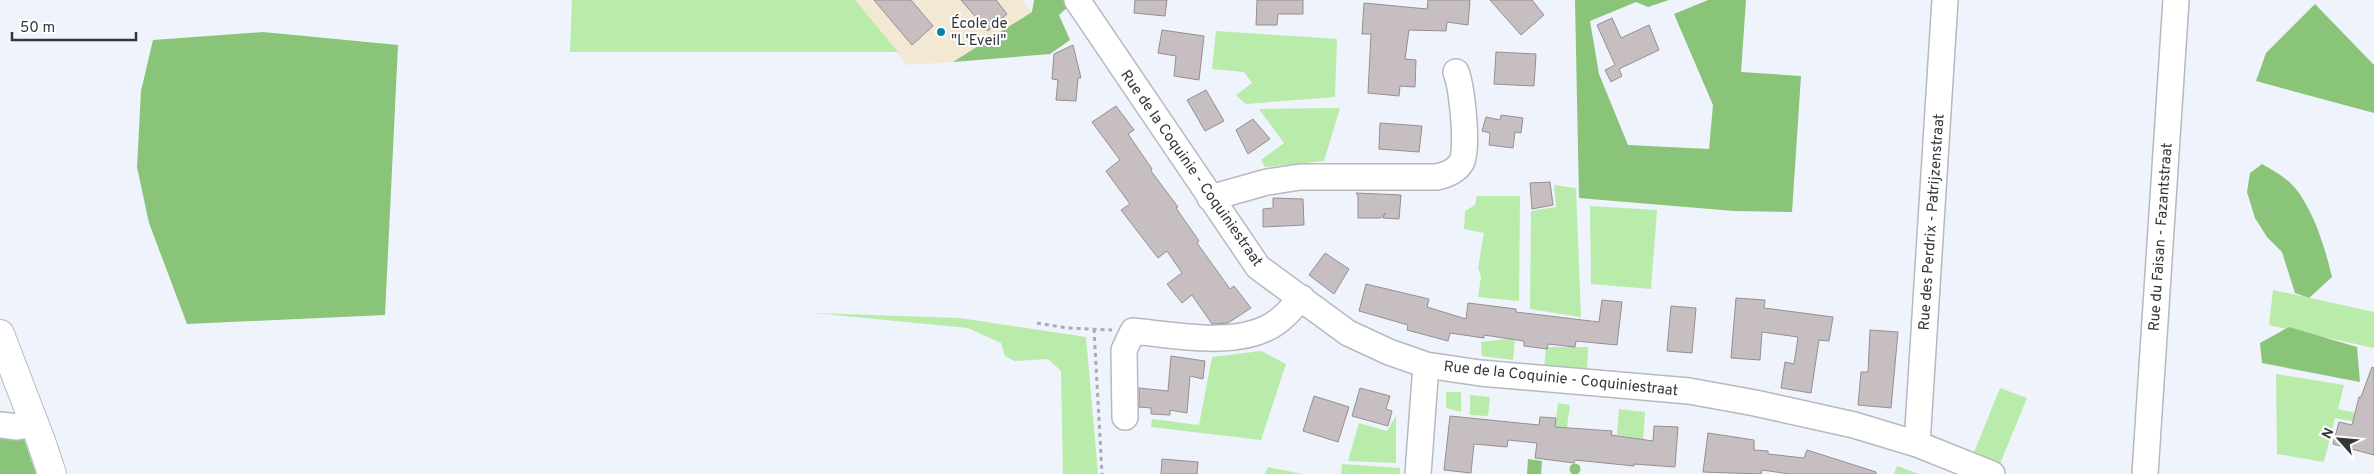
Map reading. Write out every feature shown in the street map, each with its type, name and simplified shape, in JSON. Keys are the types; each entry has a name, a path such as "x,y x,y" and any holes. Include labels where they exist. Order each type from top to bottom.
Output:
{"main road":[{"path":"0,334 52,474"}],"street":[{"name":"Rue de la Coquinie - Coquiniestraat","path":"1076,0 1258,267 1348,333 1389,352 1426,364 1480,373 1690,391 1854,425 1917,444 1992,474"},
{"name":"Rue des Perdrix - Patrijzenstraat","path":"1917,444 1945,0"},
{"name":"Rue du Faisan - Fazantstraat","path":"2144,474 2176,0"},
{"path":"1210,198 1267,182 1300,177 1437,177 1448,174 1461,164 1464,150 1461,86 1456,72"},
{"path":"1125,417 1124,350 1133,331 1215,338 1250,335 1276,323 1302,298"},
{"path":"1418,474 1426,364"},
{"path":"0,425 17,428 35,424"}],"path":[{"path":"1037,323 1067,328 1133,331"},
{"path":"1094,330 1102,474"}],"shaded area":[{"name":"École de \"L'Eveil\"","path":"855,0 1022,0 1032,12 953,62 907,65"}],"green space":[{"path":"572,0 855,0 898,52 570,52"},
{"path":"1034,0 1065,0 1069,6 1059,15 1070,40 1050,54 953,62 1032,12"},
{"path":"1575,0 1669,0 1648,7 1636,2 1590,21 1599,74 1628,145 1709,149 1713,105 1674,14 1708,0 1746,0 1741,72 1801,76 1792,212 1734,211 1579,198"},
{"path":"2315,4 2374,65 2374,113 2256,81 2266,53"},
{"path":"1216,31 1337,39 1335,97 1246,104 1236,95 1252,83 1244,72 1212,69"},
{"path":"263,32 398,45 385,315 187,324 149,223 137,167 141,91 153,40"},
{"path":"1340,108 1324,161 1265,167 1261,160 1284,143 1259,109"},
{"path":"2262,164 2282,176 2295,188 2305,203 2319,234 2332,277 2309,298 2295,293 2282,252 2267,237 2255,218 2247,192 2250,173"},
{"path":"1554,185 1576,188 1581,317 1530,309 1531,211 1556,207"},
{"path":"1477,196 1520,196 1519,301 1478,297 1481,277 1478,268 1484,233 1464,229 1465,211 1475,205"},
{"path":"1590,206 1657,210 1651,289 1591,284"},
{"path":"2273,290 2374,312 2374,348 2269,325"},
{"path":"813,313 960,318 1086,337 1098,474 1063,474 1061,371 1048,359 1015,361 1005,356 1001,343 968,328"},
{"path":"2289,327 2357,347 2360,382 2262,363 2260,343"},
{"path":"1515,338 1513,360 1482,356 1481,342"},
{"path":"1546,347 1588,347 1587,373 1544,368"},
{"path":"1261,351 1286,364 1261,440 1151,427 1152,419 1199,425 1212,357"},
{"path":"2276,374 2344,385 2338,409 2360,414 2358,422 2335,418 2324,462 2277,454"},
{"path":"2000,388 2027,398 1999,466 1973,455"},
{"path":"1446,392 1461,392 1461,412 1446,408"},
{"path":"1470,395 1490,397 1488,416 1470,415"},
{"path":"1558,403 1570,405 1567,427 1555,427"},
{"path":"1619,409 1645,412 1642,457 1637,457 1638,438 1617,435"},
{"path":"1396,416 1396,463 1348,461 1359,423 1387,431"},
{"path":"0,428 24,439 36,474 0,474"},
{"path":"1528,459 1542,461 1541,474 1527,474"},
{"path":"1575,463 1581,469 1575,475 1569,469"},
{"path":"1342,464 1400,468 1400,474 1341,474"},
{"path":"1897,466 1919,474 1894,474"},
{"path":"1268,467 1302,474 1265,474"}],"building":[{"path":"874,0 911,0 933,26 912,45"},
{"path":"961,0 996,0 1007,14 988,31"},
{"path":"1135,0 1167,0 1165,16 1134,13"},
{"path":"1257,0 1303,0 1303,14 1278,14 1277,25 1256,25"},
{"path":"1428,0 1470,0 1468,25 1447,22 1446,31 1409,30 1405,59 1416,60 1415,87 1400,86 1399,96 1368,93 1371,34 1362,34 1364,3 1427,9"},
{"path":"1490,0 1532,0 1544,15 1521,35"},
{"path":"1612,18 1621,38 1649,25 1659,50 1619,69 1622,76 1611,82 1605,70 1615,65 1597,25"},
{"path":"1162,30 1204,36 1199,80 1174,76 1176,56 1158,53"},
{"path":"1073,45 1081,78 1078,78 1076,101 1056,100 1058,80 1052,79 1054,54"},
{"path":"1496,52 1536,54 1534,86 1494,84"},
{"path":"1206,90 1224,121 1205,131 1187,100"},
{"path":"1116,106 1134,130 1128,134 1152,169 1151,171 1178,207 1176,208 1199,241 1197,243 1230,289 1234,286 1251,308 1228,323 1212,324 1192,295 1182,303 1167,284 1182,273 1167,251 1158,258 1121,210 1130,204 1106,171 1120,160 1092,122"},
{"path":"1501,115 1523,118 1521,133 1515,132 1513,148 1489,145 1490,133 1482,131 1486,117 1500,120"},
{"path":"1253,119 1270,139 1248,154 1236,130"},
{"path":"1380,123 1422,126 1419,152 1379,149"},
{"path":"1550,182 1553,205 1532,209 1530,183"},
{"path":"1356,193 1401,195 1399,219 1383,218 1385,213 1381,218 1358,218 1358,196"},
{"path":"1273,198 1303,199 1304,225 1263,227 1263,209 1273,208"},
{"path":"1325,253 1349,269 1334,294 1309,275"},
{"path":"1366,284 1429,299 1427,307 1466,319 1468,303 1516,309 1516,312 1599,322 1602,300 1622,302 1617,345 1576,341 1575,347 1548,344 1547,349 1524,346 1524,341 1484,335 1484,338 1450,333 1448,341 1407,330 1408,325 1359,311"},
{"path":"1736,298 1765,300 1764,308 1833,317 1829,341 1819,340 1811,393 1781,388 1785,362 1794,364 1798,337 1762,332 1760,360 1731,358"},
{"path":"1671,306 1696,308 1692,353 1667,351"},
{"path":"1870,330 1898,332 1891,408 1858,405 1861,372 1868,372"},
{"path":"1171,356 1205,361 1203,379 1190,376 1187,413 1170,410 1170,415 1151,414 1151,408 1139,407 1139,388 1168,391"},
{"path":"2372,367 2374,368 2374,455 2333,444 2339,422 2352,425 2359,397 2361,397"},
{"path":"1360,388 1390,396 1386,409 1392,411 1388,426 1352,416"},
{"path":"1314,396 1349,407 1338,442 1303,431"},
{"path":"1450,416 1539,425 1540,417 1556,418 1555,427 1612,431 1611,435 1653,441 1654,426 1678,427 1675,467 1634,464 1634,466 1575,460 1574,463 1535,458 1537,443 1508,440 1507,447 1474,444 1471,473 1444,470"},
{"path":"1708,433 1754,440 1754,450 1768,451 1768,454 1804,458 1807,450 1876,472 1876,474 1790,474 1762,470 1761,474 1703,472"},
{"path":"1162,459 1198,462 1197,474 1161,474"}],"place":[{"name":"École de \"L'Eveil\"","path":"941,32"}]}
